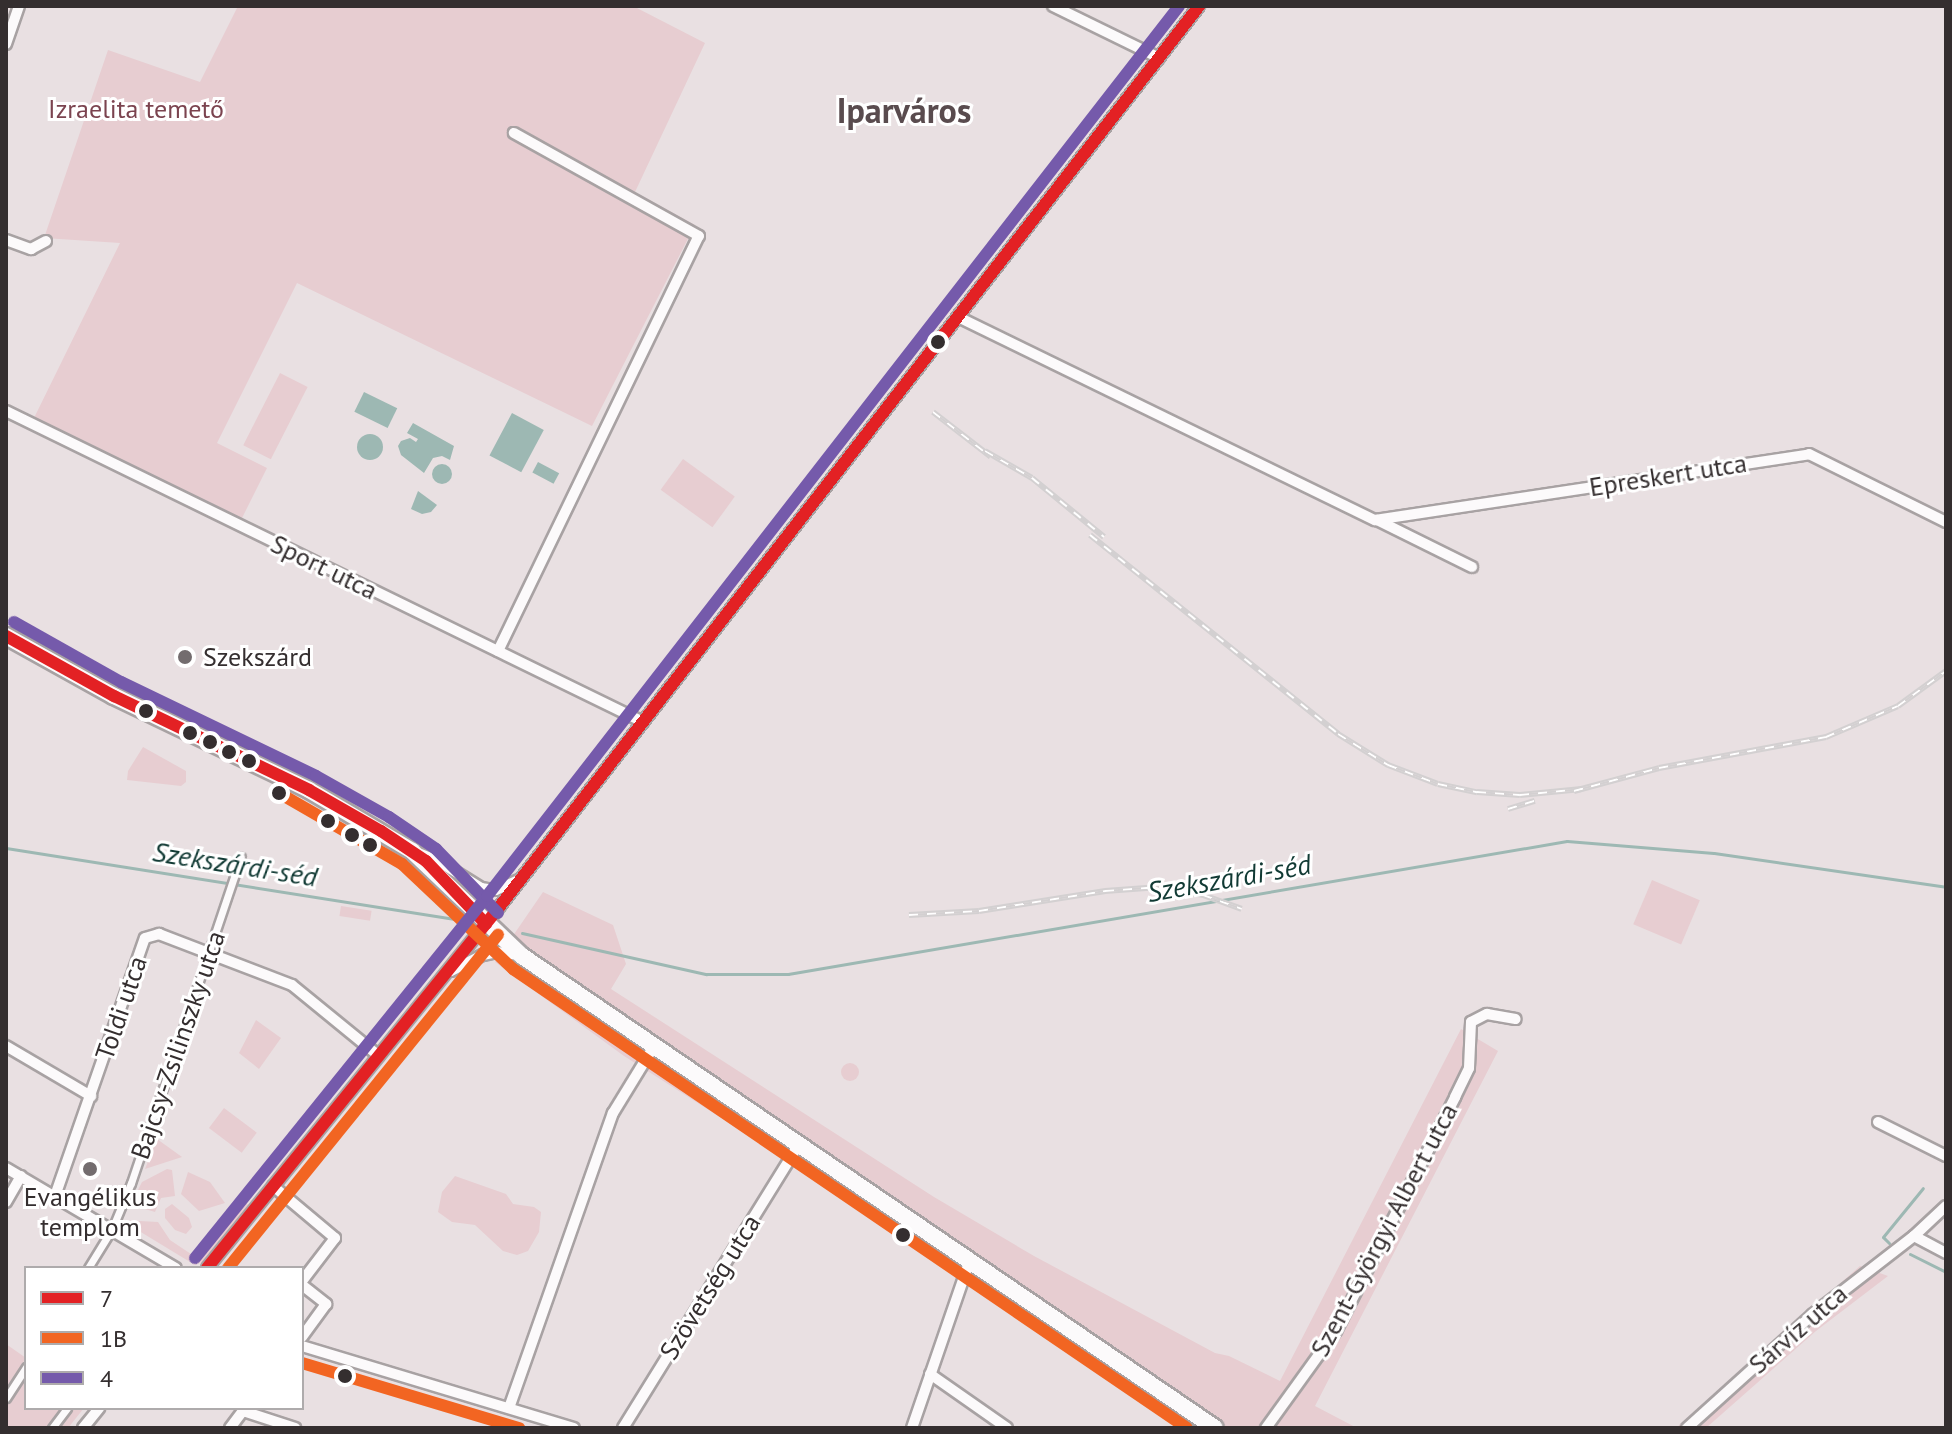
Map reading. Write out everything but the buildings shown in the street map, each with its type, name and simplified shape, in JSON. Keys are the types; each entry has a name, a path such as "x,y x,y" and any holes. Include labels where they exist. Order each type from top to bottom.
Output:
{"main road":[{"path":"6,636 167,722 309,790 412,851 441,875 486,924 522,956 1215,1428"}],"street":[{"path":"6,44 19,6"},
{"path":"1053,6 1159,58"},
{"path":"209,1266 486,924 1199,6"},
{"path":"498,651 699,236 514,133"},
{"path":"6,240 31,249 46,241"},
{"path":"958,317 1472,567"},
{"name":"Sport utca","path":"6,411 643,722"},
{"name":"Epreskert utca","path":"1375,520 1809,454 1946,522"},
{"path":"412,851 438,861 481,888 496,890 520,879"},
{"name":"Bajcsy-Zsilinszky utca","path":"89,1266 112,1229 151,1130 241,857"},
{"name":"Toldi utca","path":"55,1196 145,938 159,934 292,985 379,1056"},
{"path":"446,974 483,955 497,952 522,956"},
{"name":"Szent-Györgyi Albert utca","path":"1266,1428 1336,1331 1469,1068 1473,1019 1487,1014 1516,1019"},
{"path":"6,1046 91,1096"},
{"path":"509,1408 613,1113 654,1046"},
{"path":"1878,1122 1946,1156"},
{"name":"Szövetség utca","path":"623,1428 798,1146"},
{"path":"6,1168 169,1266"},
{"path":"6,1202 21,1176"},
{"path":"273,1186 335,1238 304,1280"},
{"name":"Sárvíz utca","path":"1687,1428 1812,1315 1914,1236 1946,1206"},
{"path":"1914,1236 1946,1253"},
{"path":"912,1428 969,1262"},
{"path":"304,1285 326,1304 304,1334"},
{"path":"304,1347 574,1428"},
{"path":"6,1398 24,1370"},
{"path":"930,1374 1007,1428"},
{"path":"52,1428 66,1410"},
{"path":"83,1428 97,1410"},
{"path":"230,1428 244,1410 295,1428"}],"green space":[{"name":"Izraelita temető","path":"238,6 633,6 705,43 635,192 695,225 592,426 297,283 217,443 267,468 241,520 34,418 120,243 44,238 108,50 200,82"},
{"path":"280,373 308,387 271,459 243,445"},
{"path":"683,459 735,497 712,527 661,490"},
{"path":"143,747 186,771 186,782 181,786 127,780 128,771"},
{"path":"1652,880 1700,900 1681,945 1633,924"},
{"path":"543,892 613,925 626,964 611,989 934,1197 1034,1256 1215,1353 1229,1356 1280,1381 1461,1029 1498,1051 1315,1406 1357,1428 1180,1428 905,1235 624,1056 495,962"},
{"path":"341,906 372,911 370,921 339,916"},
{"path":"256,1020 281,1038 259,1069 239,1053"},
{"path":"846,1063 854,1063 859,1072 857,1079 846,1081 841,1076 841,1068"},
{"path":"224,1108 257,1133 242,1153 209,1128"},
{"path":"157,1139 182,1157 145,1169"},
{"path":"167,1169 172,1170 175,1196 161,1198 155,1212 135,1206 134,1198 142,1182"},
{"path":"188,1172 210,1182 225,1203 199,1211 181,1194"},
{"path":"455,1176 506,1194 513,1204 534,1207 541,1212 539,1232 528,1251 517,1255 503,1251 475,1225 452,1222 438,1212 442,1192"},
{"path":"245,1203 249,1205 202,1262 195,1265 121,1220 158,1222 170,1240 191,1254 202,1256"},
{"path":"172,1204 189,1218 192,1227 186,1234 175,1230 165,1218 165,1209"},
{"path":"1860,1266 1888,1276 1816,1331 1706,1428 1676,1428"},
{"path":"6,1344 24,1357 24,1361 6,1389"},
{"path":"24,1370 24,1410 82,1410 68,1428 6,1428 6,1398"}],"shaded area":[{"path":"364,392 397,408 388,428 354,412"},
{"path":"512,413 544,430 521,472 489,455"},
{"path":"413,423 454,446 450,460 442,456 433,458 424,473 401,455 398,446 401,441 410,438 416,442 418,439 407,433"},
{"path":"370,434 379,438 383,447 379,456 370,460 361,456 357,447 361,438"},
{"path":"538,462 559,473 554,484 532,473"},
{"path":"438,464 446,464 452,474 446,484 438,484 432,478 432,470"},
{"path":"418,491 437,505 431,512 422,514 411,509"}],"waterway":[{"name":"Szekszárdi-séd","path":"522,933 706,974 788,974 1567,841 1714,853 1946,887"},
{"name":"Szekszárdi-séd","path":"6,848 459,920"},
{"path":"1889,1243 1883,1237 1923,1188"},
{"path":"1910,1254 1946,1272"}],"railway":[{"path":"933,412 991,457"},
{"path":"985,451 1032,478 1104,537"},
{"path":"1090,535 1338,734 1388,765 1438,784 1477,792 1520,795 1582,789"},
{"path":"1574,791 1659,768 1826,737 1898,706 1946,671"},
{"path":"1508,809 1535,801"},
{"path":"909,915 979,911 1105,891 1160,887 1203,895 1242,909"}],"transit line":[{"name":"4","path":"195,1258 487,896 1179,6"},
{"name":"7","path":"209,1266 500,906 1199,6"},
{"name":"4","path":"14,622 121,682 316,776 389,817 436,849 498,913"},
{"name":"7","path":"6,636 114,696 309,790 381,831 426,861 486,924"},
{"name":"1B","path":"279,793 402,864 513,969 1187,1428"},
{"name":"1B","path":"230,1266 498,934"},
{"name":"1B","path":"304,1364 519,1428"}],"place":[{"name":"Szekszárd","path":"185,657"},
{"name":"Evangélikus templom","path":"90,1169"}],"district":[{"name":"Iparváros","path":"904,111"}]}
